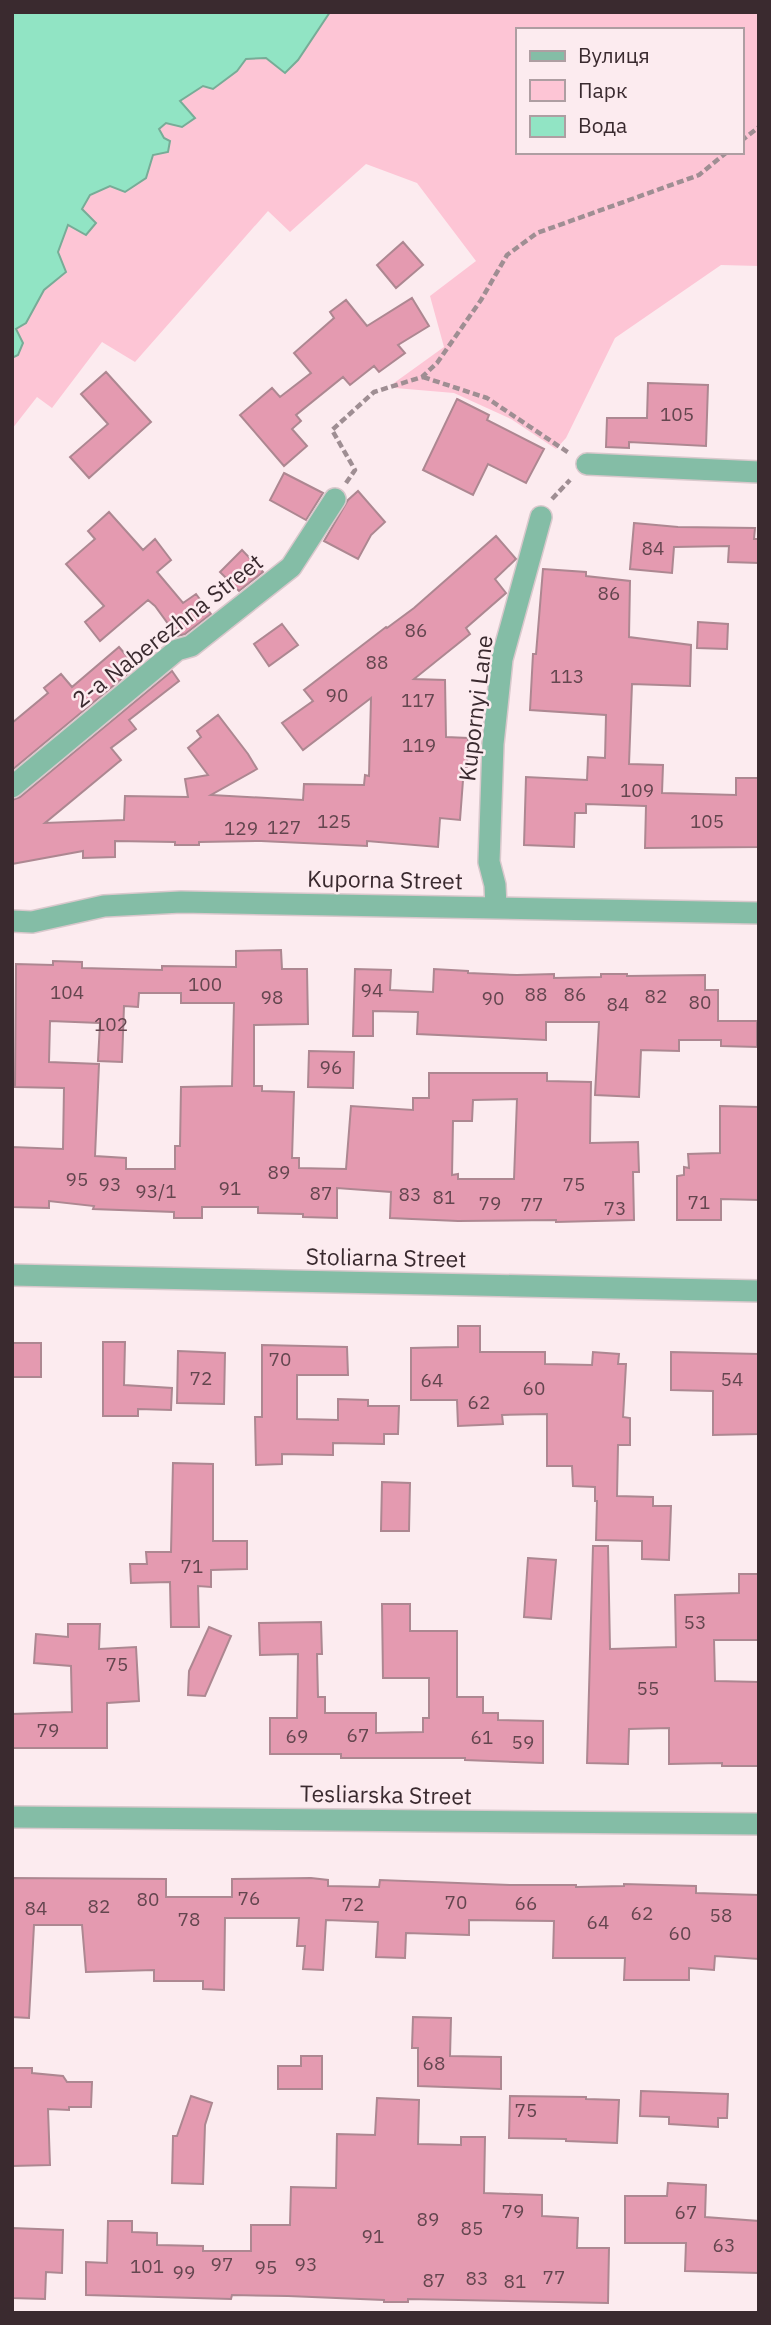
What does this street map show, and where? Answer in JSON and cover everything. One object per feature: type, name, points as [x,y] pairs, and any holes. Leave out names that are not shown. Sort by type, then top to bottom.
[{"type":"street","points":[[587,464],[759,471]]},
{"type":"street","name":"2-a Naberezhna Street","points":[[12,787],[177,650],[191,646],[291,567],[335,499]]},
{"type":"street","name":"Kupornyi Lane","points":[[495,907],[495,885],[489,862],[489,849],[493,744],[502,659],[541,517]]},
{"type":"street","name":"Kuporna Street","points":[[12,921],[32,922],[104,906],[181,902],[759,913]]},
{"type":"street","name":"Stoliarna Street","points":[[12,1275],[759,1291]]},
{"type":"street","name":"Tesliarska Street","points":[[12,1817],[759,1824]]},
{"type":"path","points":[[743,139],[759,127]]},
{"type":"path","points":[[335,499],[355,470],[332,430],[374,392],[422,377],[437,363],[481,300],[507,255],[537,233],[699,175],[725,154]]},
{"type":"path","points":[[422,377],[487,398],[587,464],[556,493],[541,517]]},
{"type":"green space","points":[[330,12],[759,12],[759,266],[721,265],[615,338],[566,438],[556,449],[511,419],[454,393],[395,388],[394,383],[444,347],[430,296],[476,261],[417,183],[366,164],[290,232],[268,211],[135,362],[102,342],[52,408],[37,397],[12,429],[12,358],[18,355],[16,329],[26,323],[44,290],[66,273],[58,252],[68,225],[85,234],[82,212],[84,203],[90,196],[107,187],[146,178],[153,154],[164,138],[159,129],[180,102],[203,86],[237,72],[246,59],[266,58],[285,72],[298,60]]},
{"type":"water","points":[[12,12],[330,12],[298,60],[285,73],[266,58],[246,59],[237,71],[213,89],[203,86],[180,101],[195,118],[182,127],[166,123],[159,129],[164,138],[170,141],[168,152],[153,155],[146,178],[125,192],[110,186],[90,195],[82,209],[96,223],[86,235],[68,225],[58,252],[66,272],[44,290],[26,323],[16,329],[23,343],[18,355],[12,358]]},
{"type":"building","points":[[403,242],[423,265],[396,288],[377,265]]},
{"type":"building","points":[[412,298],[429,326],[398,345],[405,353],[379,372],[374,366],[350,385],[343,377],[296,415],[301,421],[292,429],[307,446],[284,466],[240,415],[272,388],[280,397],[311,373],[294,353],[334,318],[330,312],[346,300],[367,326]]},
{"type":"building","points":[[106,372],[151,422],[89,478],[70,457],[108,424],[81,394]]},
{"type":"building","points":[[648,383],[708,385],[706,446],[629,442],[629,448],[606,447],[607,418],[647,418]]},
{"type":"building","points":[[457,399],[489,415],[487,420],[544,449],[526,483],[488,464],[473,495],[423,470]]},
{"type":"building","points":[[284,473],[323,493],[306,520],[270,500]]},
{"type":"building","points":[[358,491],[385,522],[371,535],[358,559],[324,541],[348,500]]},
{"type":"building","points":[[109,512],[143,550],[155,539],[171,560],[157,572],[183,603],[196,594],[211,614],[185,634],[177,636],[148,600],[100,641],[85,622],[104,606],[66,564],[95,539],[88,531]]},
{"type":"building","points":[[634,523],[678,527],[755,528],[754,539],[759,539],[759,563],[728,562],[729,546],[674,547],[672,573],[630,569]]},
{"type":"building","points":[[496,536],[516,559],[495,579],[506,593],[466,628],[470,634],[414,679],[445,680],[446,737],[468,738],[460,820],[440,818],[438,847],[367,841],[367,846],[261,841],[175,845],[175,842],[115,841],[115,857],[83,858],[83,851],[12,864],[12,800],[20,797],[172,671],[179,681],[129,720],[136,729],[111,748],[121,760],[45,823],[124,820],[125,796],[188,797],[185,779],[208,775],[188,748],[201,737],[197,731],[218,715],[257,769],[211,795],[303,800],[304,784],[364,785],[365,775],[369,776],[371,698],[303,750],[282,723],[313,701],[304,690],[414,608]]},
{"type":"building","points":[[242,550],[263,572],[239,591],[220,572]]},
{"type":"building","points":[[543,569],[586,572],[586,576],[630,581],[629,637],[691,645],[690,686],[632,684],[629,764],[663,765],[662,793],[736,795],[736,778],[759,778],[759,847],[645,848],[646,806],[586,804],[586,813],[575,813],[574,847],[524,845],[526,777],[587,780],[588,757],[605,758],[606,715],[530,710],[533,654],[536,654]]},
{"type":"building","points":[[698,622],[728,624],[727,649],[697,648]]},
{"type":"building","points":[[282,624],[298,645],[269,666],[254,644]]},
{"type":"building","points":[[119,647],[136,667],[12,770],[12,723],[48,693],[44,688],[61,674],[72,687]]},
{"type":"building","points":[[281,950],[282,969],[307,969],[308,1024],[254,1025],[254,1086],[262,1086],[262,1091],[294,1092],[292,1158],[299,1158],[299,1168],[346,1169],[351,1106],[413,1110],[413,1098],[429,1098],[429,1073],[547,1073],[547,1081],[591,1082],[590,1143],[638,1142],[639,1172],[633,1172],[634,1220],[556,1222],[390,1218],[391,1192],[337,1188],[337,1218],[258,1213],[258,1207],[202,1207],[202,1218],[174,1218],[174,1212],[93,1209],[94,1206],[49,1201],[49,1208],[12,1207],[12,1147],[63,1149],[64,1088],[15,1087],[16,964],[53,965],[53,961],[82,962],[82,968],[162,970],[162,966],[236,967],[236,951]],"holes":[[[139,993],[181,993],[181,1003],[234,1003],[232,1086],[181,1087],[180,1146],[175,1146],[175,1169],[126,1169],[126,1158],[95,1156],[99,1064],[49,1062],[50,1021],[100,1023],[98,1061],[122,1062],[124,1006],[138,1007]],[[517,1099],[514,1179],[458,1179],[458,1174],[452,1175],[453,1121],[472,1121],[473,1100]]]},
{"type":"building","points":[[355,969],[391,970],[390,990],[433,992],[434,969],[468,973],[554,974],[554,978],[601,977],[601,974],[705,975],[705,990],[718,990],[718,1021],[757,1021],[757,1047],[721,1046],[721,1040],[679,1040],[679,1051],[641,1050],[639,1097],[595,1095],[599,1022],[546,1022],[546,1040],[417,1034],[418,1012],[373,1011],[373,1036],[353,1036]]},
{"type":"building","points":[[309,1051],[354,1052],[353,1088],[308,1087]]},
{"type":"building","points":[[720,1106],[759,1107],[759,1200],[721,1199],[721,1220],[677,1220],[677,1176],[684,1175],[684,1167],[689,1168],[688,1154],[720,1153]]},
{"type":"building","points":[[458,1326],[480,1326],[480,1352],[545,1352],[545,1364],[592,1365],[593,1352],[619,1354],[618,1364],[626,1364],[623,1417],[630,1418],[630,1445],[618,1445],[617,1496],[653,1497],[653,1506],[671,1506],[669,1560],[642,1559],[642,1541],[596,1540],[595,1487],[573,1486],[572,1466],[547,1466],[547,1414],[502,1415],[503,1424],[458,1426],[457,1400],[411,1400],[411,1348],[458,1347]]},
{"type":"building","points":[[103,1342],[125,1342],[124,1385],[172,1388],[171,1410],[138,1409],[138,1416],[103,1416]]},
{"type":"building","points":[[13,1343],[41,1343],[41,1377],[13,1377]]},
{"type":"building","points":[[262,1345],[347,1347],[348,1375],[297,1375],[297,1419],[338,1420],[338,1399],[368,1400],[368,1406],[399,1406],[398,1434],[384,1434],[384,1444],[333,1443],[333,1455],[282,1454],[282,1464],[256,1465],[255,1417],[262,1417]]},
{"type":"building","points":[[178,1351],[225,1353],[224,1404],[177,1403]]},
{"type":"building","points":[[671,1352],[759,1354],[759,1434],[713,1435],[713,1391],[671,1390]]},
{"type":"building","points":[[173,1463],[213,1464],[213,1541],[247,1541],[247,1569],[211,1570],[211,1587],[198,1586],[199,1627],[171,1627],[170,1582],[131,1583],[130,1564],[147,1564],[146,1552],[171,1552]]},
{"type":"building","points":[[382,1482],[410,1483],[409,1531],[381,1531]]},
{"type":"building","points":[[593,1546],[608,1546],[610,1649],[676,1647],[675,1595],[739,1593],[739,1574],[759,1574],[759,1640],[714,1640],[715,1681],[759,1682],[759,1766],[722,1766],[722,1763],[669,1764],[669,1728],[629,1729],[628,1764],[587,1763]]},
{"type":"building","points":[[528,1558],[556,1560],[551,1619],[524,1617]]},
{"type":"building","points":[[382,1604],[410,1604],[410,1631],[457,1631],[457,1697],[483,1697],[483,1713],[498,1713],[498,1720],[543,1721],[543,1763],[465,1758],[341,1758],[341,1754],[270,1754],[270,1718],[297,1718],[298,1654],[260,1655],[259,1623],[321,1622],[322,1654],[317,1654],[318,1697],[325,1697],[325,1713],[376,1713],[376,1733],[423,1732],[423,1718],[429,1718],[429,1678],[383,1678]]},
{"type":"building","points":[[68,1624],[100,1624],[99,1649],[136,1647],[139,1701],[107,1703],[107,1748],[12,1748],[12,1714],[72,1712],[71,1666],[34,1663],[36,1634],[68,1637]]},
{"type":"building","points":[[209,1627],[231,1636],[205,1696],[188,1695],[189,1671]]},
{"type":"building","points":[[12,1878],[166,1879],[166,1897],[232,1897],[232,1879],[311,1878],[328,1880],[328,1886],[379,1887],[380,1880],[576,1887],[624,1884],[696,1886],[696,1893],[759,1895],[759,1959],[715,1956],[714,1970],[689,1968],[689,1980],[624,1980],[625,1958],[553,1958],[554,1921],[469,1920],[469,1935],[406,1933],[405,1958],[376,1957],[378,1922],[326,1920],[323,1970],[303,1969],[305,1946],[297,1946],[299,1918],[225,1918],[224,1990],[203,1989],[203,1981],[154,1981],[154,1970],[86,1972],[82,1925],[34,1925],[29,2018],[12,2017]]},
{"type":"building","points":[[413,2017],[451,2018],[450,2056],[501,2057],[501,2089],[418,2086],[418,2048],[412,2048]]},
{"type":"building","points":[[301,2056],[322,2056],[322,2089],[278,2089],[278,2066],[301,2066]]},
{"type":"building","points":[[12,2068],[32,2068],[32,2073],[63,2076],[67,2082],[92,2082],[91,2107],[48,2109],[50,2165],[12,2166]]},
{"type":"building","points":[[641,2091],[728,2094],[727,2118],[718,2118],[718,2127],[669,2124],[669,2117],[640,2116]]},
{"type":"building","points":[[191,2096],[212,2103],[205,2125],[203,2184],[172,2183],[173,2136],[177,2136]]},
{"type":"building","points":[[510,2096],[619,2100],[617,2143],[509,2138]]},
{"type":"building","points":[[377,2098],[419,2100],[418,2144],[461,2145],[461,2137],[485,2137],[484,2193],[542,2195],[542,2216],[578,2218],[577,2248],[609,2248],[608,2303],[408,2299],[408,2302],[384,2302],[288,2296],[232,2295],[231,2299],[86,2295],[86,2262],[107,2263],[108,2221],[132,2221],[132,2232],[157,2233],[157,2245],[203,2246],[203,2251],[251,2251],[251,2225],[290,2225],[291,2187],[336,2188],[337,2134],[375,2135]]},
{"type":"building","points":[[668,2183],[706,2185],[705,2217],[759,2221],[759,2273],[685,2271],[686,2243],[625,2243],[625,2196],[667,2196]]},
{"type":"building","points":[[12,2228],[63,2230],[62,2273],[46,2272],[45,2299],[12,2298]]}]
